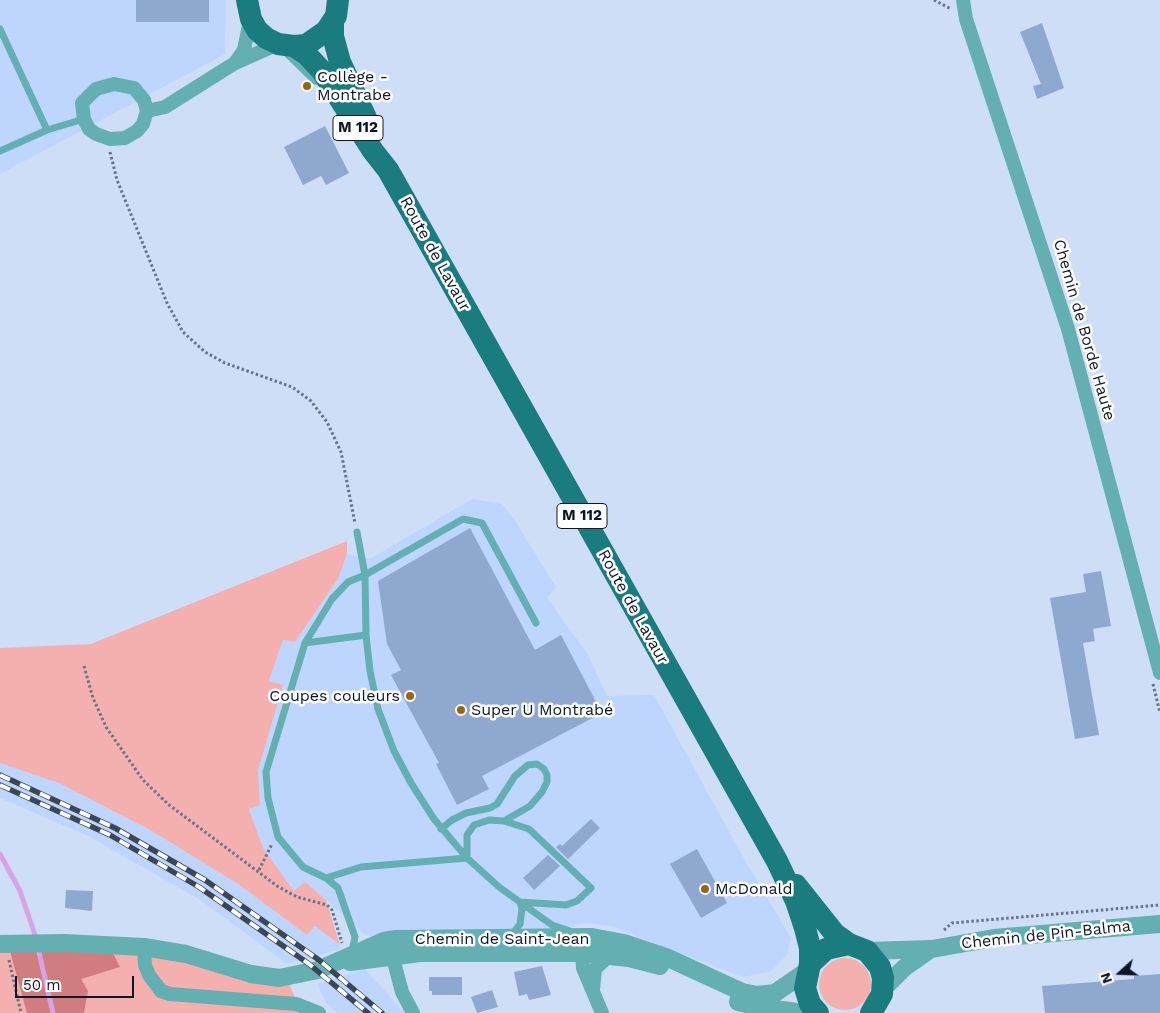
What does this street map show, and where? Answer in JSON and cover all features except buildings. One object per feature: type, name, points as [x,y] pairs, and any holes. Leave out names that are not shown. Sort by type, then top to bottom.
[{"type":"main road","points":[[286,45],[306,45],[317,39],[337,6]]},
{"type":"main road","name":"Route de Lavaur","points":[[337,6],[333,36],[340,62],[379,146],[388,170],[777,861],[796,902],[805,928],[810,948],[805,980],[807,996],[818,1013]]},
{"type":"main road","name":"Route de Lavaur","points":[[249,9],[262,34],[306,54],[331,85],[372,150],[388,170]]},
{"type":"main road","name":"Route de Lavaur","points":[[777,861],[835,934],[858,948],[880,968],[879,1004]]},
{"type":"main road","points":[[808,968],[826,949],[858,948]]},
{"type":"street","name":"Chemin de Borde Haute","points":[[964,0],[966,20],[1068,329],[1160,673]]},
{"type":"street","points":[[235,63],[244,50],[249,9]]},
{"type":"street","points":[[147,111],[166,107],[235,63],[286,45]]},
{"type":"street","points":[[114,84],[134,88],[144,100],[147,111],[143,124],[137,131],[124,138],[110,139],[96,134],[89,129],[84,119],[82,103],[96,89],[114,84]]},
{"type":"street","name":"Chemin de Pin-Balma","points":[[858,948],[932,949],[994,938],[1160,924]]},
{"type":"street","points":[[592,937],[582,953],[583,968],[602,1013]]},
{"type":"street","name":"Chemin de Saint-Jean","points":[[384,953],[396,939],[592,937],[624,943],[666,957],[742,992],[757,995],[775,993],[808,968]]},
{"type":"street","name":"Chemin de Saint-Jean","points":[[10,947],[46,943],[144,947],[186,954],[251,974],[272,978],[295,976],[343,956],[384,953],[582,953],[655,964],[674,971],[734,1001],[759,1007],[804,1013]]},
{"type":"street","points":[[144,947],[145,965],[149,976],[161,991],[170,994],[301,1005],[319,1013]]},
{"type":"street","name":"Chemin de Pin-Balma","points":[[879,1004],[904,968],[932,949]]},
{"type":"street","points":[[384,953],[394,962],[402,992],[413,1013]]},
{"type":"street","points":[[593,990],[595,969],[610,956]]},
{"type":"lane","points":[[0,29],[47,130]]},
{"type":"lane","points":[[0,151],[47,130],[84,119]]},
{"type":"lane","points":[[384,953],[355,937],[338,888],[326,878],[303,867],[278,837],[268,798],[266,772],[305,643],[332,599],[348,582],[365,575],[463,519],[482,523],[536,623]]},
{"type":"lane","points":[[357,532],[365,575],[366,635],[370,671],[378,709],[394,751],[411,783],[441,829],[467,858],[520,902],[552,925],[592,937]]},
{"type":"lane","points":[[305,643],[366,635]]},
{"type":"lane","points":[[441,829],[452,820],[466,813],[490,808],[496,804],[515,776],[528,765],[537,764],[544,769],[547,775],[542,792],[530,806],[504,821]]},
{"type":"lane","points":[[467,858],[467,835],[474,825],[489,820],[504,821],[529,829],[591,888],[577,901],[566,905],[520,902]]},
{"type":"lane","points":[[326,878],[361,867],[467,858]]},
{"type":"lane","points":[[498,953],[520,924],[522,909],[520,902]]},
{"type":"lane","points":[[343,956],[355,937]]},
{"type":"path","points":[[110,139],[110,156],[117,180],[167,303],[183,332],[205,352],[218,359],[292,387],[311,401],[327,422],[342,452],[357,532]]},
{"type":"path","points":[[84,666],[93,698],[106,727],[143,780],[169,805],[297,897],[327,905],[332,910],[343,956]]},
{"type":"path","points":[[258,870],[278,837]]},
{"type":"path","points":[[10,947],[21,1013]]},
{"type":"shaded area","points":[[0,0],[226,0],[225,54],[0,174]]},
{"type":"shaded area","points":[[472,499],[502,504],[515,521],[556,587],[547,598],[587,653],[607,696],[654,695],[742,855],[791,938],[787,955],[771,971],[744,977],[612,926],[585,923],[553,929],[377,937],[366,935],[305,882],[295,892],[263,848],[249,808],[260,805],[258,771],[283,686],[269,681],[283,640],[295,642],[338,579],[347,554],[370,559]]},
{"type":"shaded area","points":[[347,541],[347,554],[338,579],[295,642],[283,640],[269,681],[283,685],[258,771],[260,805],[249,809],[263,848],[294,891],[305,882],[326,900],[340,945],[315,926],[307,935],[238,884],[150,830],[59,783],[0,763],[0,648],[91,644]]},
{"type":"shaded area","points":[[0,763],[59,783],[150,830],[238,884],[307,935],[315,926],[340,945],[340,949],[287,964],[199,899],[88,836],[0,798]]},
{"type":"shaded area","points":[[0,944],[109,945],[286,978],[295,997],[297,1013],[0,1013]]},
{"type":"shaded area","points":[[8,944],[109,945],[120,967],[81,979],[88,991],[84,1013],[27,1013]]},
{"type":"shaded area","points":[[845,958],[859,962],[867,970],[871,984],[867,998],[859,1006],[845,1010],[831,1006],[823,998],[819,984],[823,970],[831,962]]},
{"type":"shaded area","points":[[365,969],[405,1013],[338,1013],[327,1004],[317,984]]},
{"type":"waterway","points":[[0,854],[20,891],[35,935],[53,1013]]},
{"type":"railway","points":[[0,775],[115,828],[205,880],[319,960],[382,1013]]},
{"type":"railway","points":[[0,785],[110,835],[199,887],[309,964],[368,1013]]},
{"type":"place","name":"Collège - Montrabe","points":[[307,86]]},
{"type":"place","name":"Coupes couleurs","points":[[410,696]]},
{"type":"place","name":"Super U Montrabé","points":[[461,710]]},
{"type":"place","name":"McDonald","points":[[705,889]]}]
